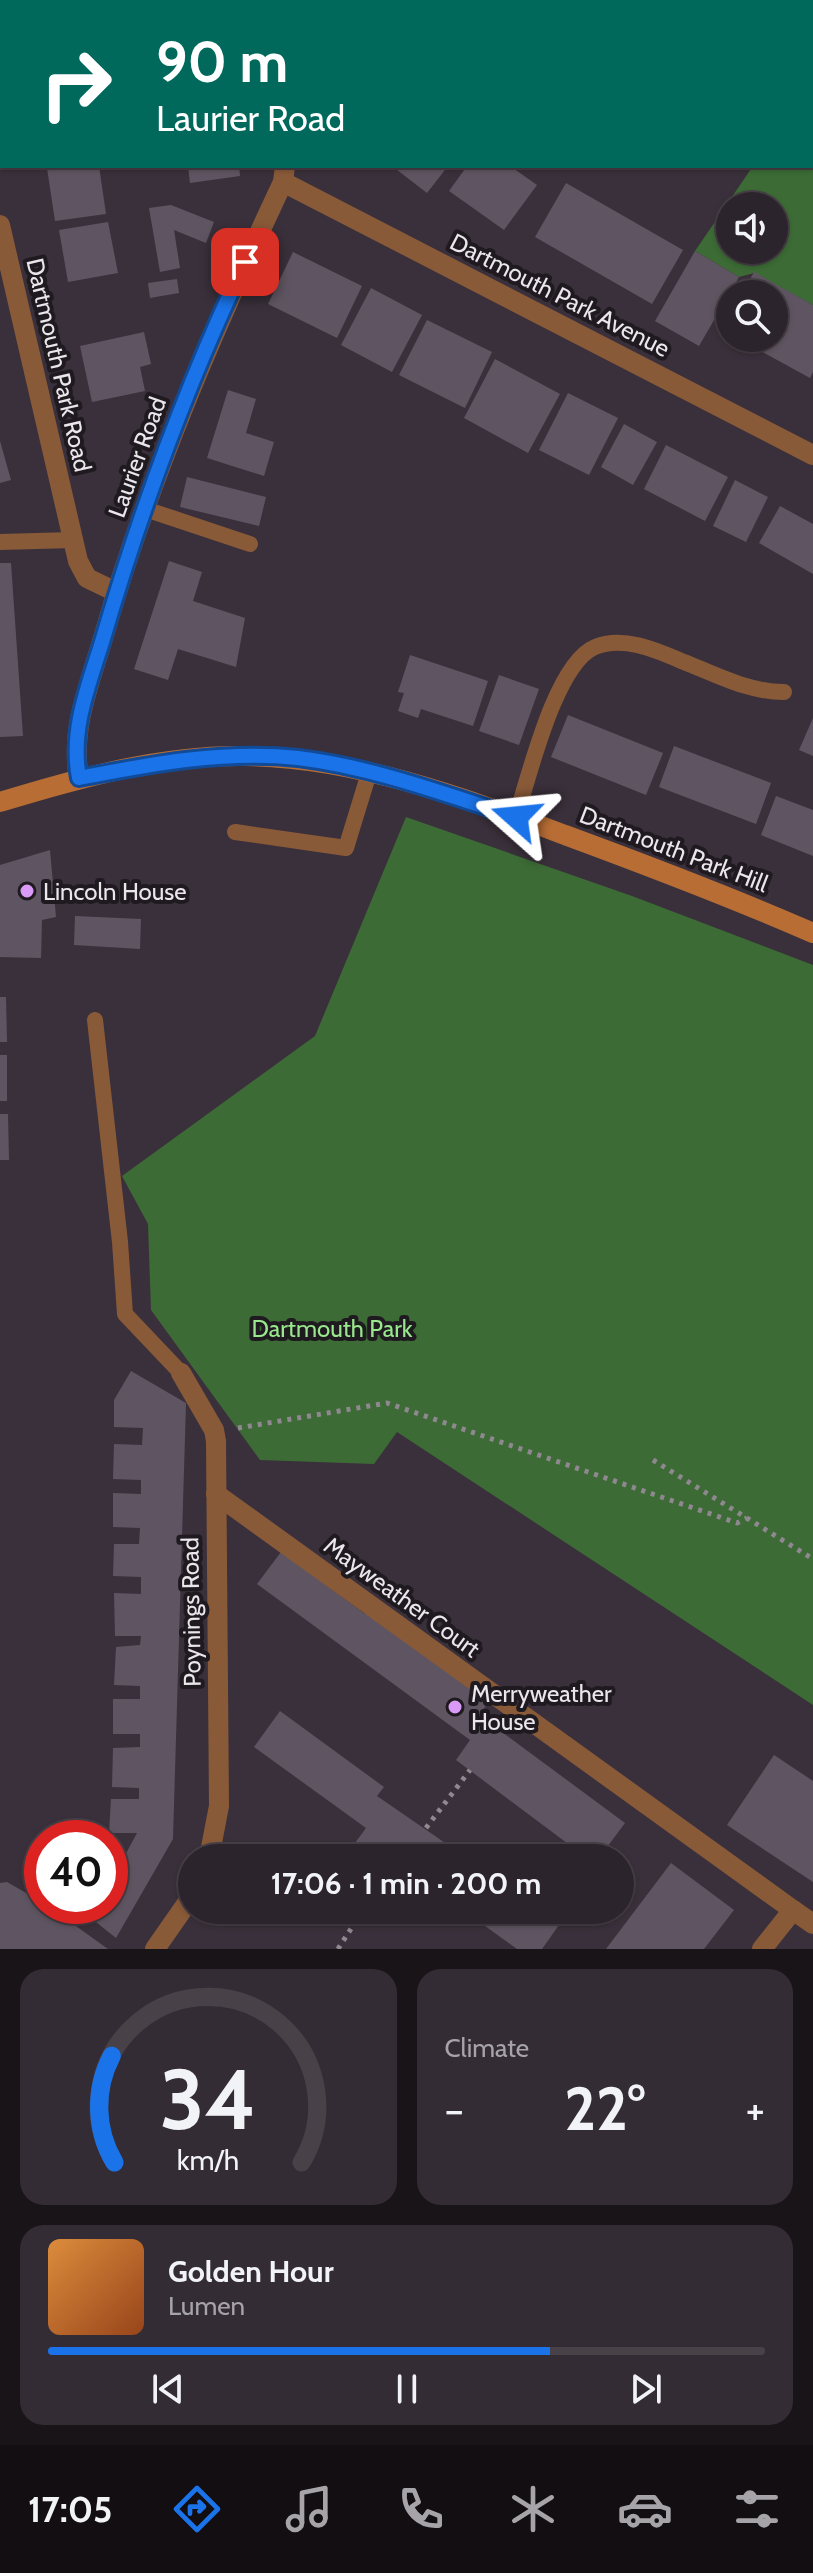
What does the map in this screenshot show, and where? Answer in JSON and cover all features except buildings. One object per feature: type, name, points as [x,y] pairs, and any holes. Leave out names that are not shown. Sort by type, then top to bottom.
[{"type":"street","name":"Dartmouth Park Avenue","points":[[284,174],[813,455]]},
{"type":"street","name":"Laurier Road","points":[[79,778],[75,755],[78,723],[116,592],[208,342],[284,174]]},
{"type":"street","name":"Dartmouth Park Road","points":[[0,225],[78,561],[87,578],[116,592]]},
{"type":"street","name":"Dartmouth Park Hill","points":[[0,802],[79,778],[163,762],[240,756],[297,758],[369,773],[516,817],[717,891],[813,933]]},
{"type":"street","name":"Poynings Road","points":[[181,1373],[214,1433],[219,1806],[212,1844]]},
{"type":"street","name":"Mayweather Court","points":[[216,1494],[813,1924]]},
{"type":"street","points":[[762,1949],[793,1910]]},
{"type":"street","points":[[155,1949],[178,1916]]},
{"type":"lane","points":[[145,509],[250,544]]},
{"type":"lane","points":[[0,542],[73,540]]},
{"type":"lane","points":[[516,817],[545,729],[570,672],[581,655],[597,646],[637,645],[744,686],[784,692]]},
{"type":"lane","points":[[235,832],[346,848],[369,773]]},
{"type":"lane","points":[[95,1020],[125,1314],[181,1373]]},
{"type":"path","points":[[214,1433],[387,1403],[729,1521],[737,1523],[747,1518]]},
{"type":"path","points":[[653,1460],[813,1559]]},
{"type":"path","points":[[426,1828],[470,1770]]},
{"type":"path","points":[[338,1949],[354,1924]]},
{"type":"green space","points":[[752,168],[813,168],[813,305],[788,291],[788,280],[767,280],[754,273],[739,277],[717,264],[788,264],[788,192],[735,192]]},
{"type":"green space","points":[[716,220],[716,263],[695,251]]},
{"type":"green space","name":"Dartmouth Park","points":[[406,817],[632,896],[813,965],[813,1705],[397,1432],[374,1464],[260,1460],[151,1310],[148,1224],[122,1176],[315,1036]]},
{"type":"place","name":"Lincoln House","points":[[27,891]]},
{"type":"place","name":"Merryweather House","points":[[455,1707]]},
{"type":"route","points":[[245,262],[208,342],[116,592],[78,723],[75,755],[79,778],[163,762],[240,756],[297,758],[418,785],[516,817]]}]
